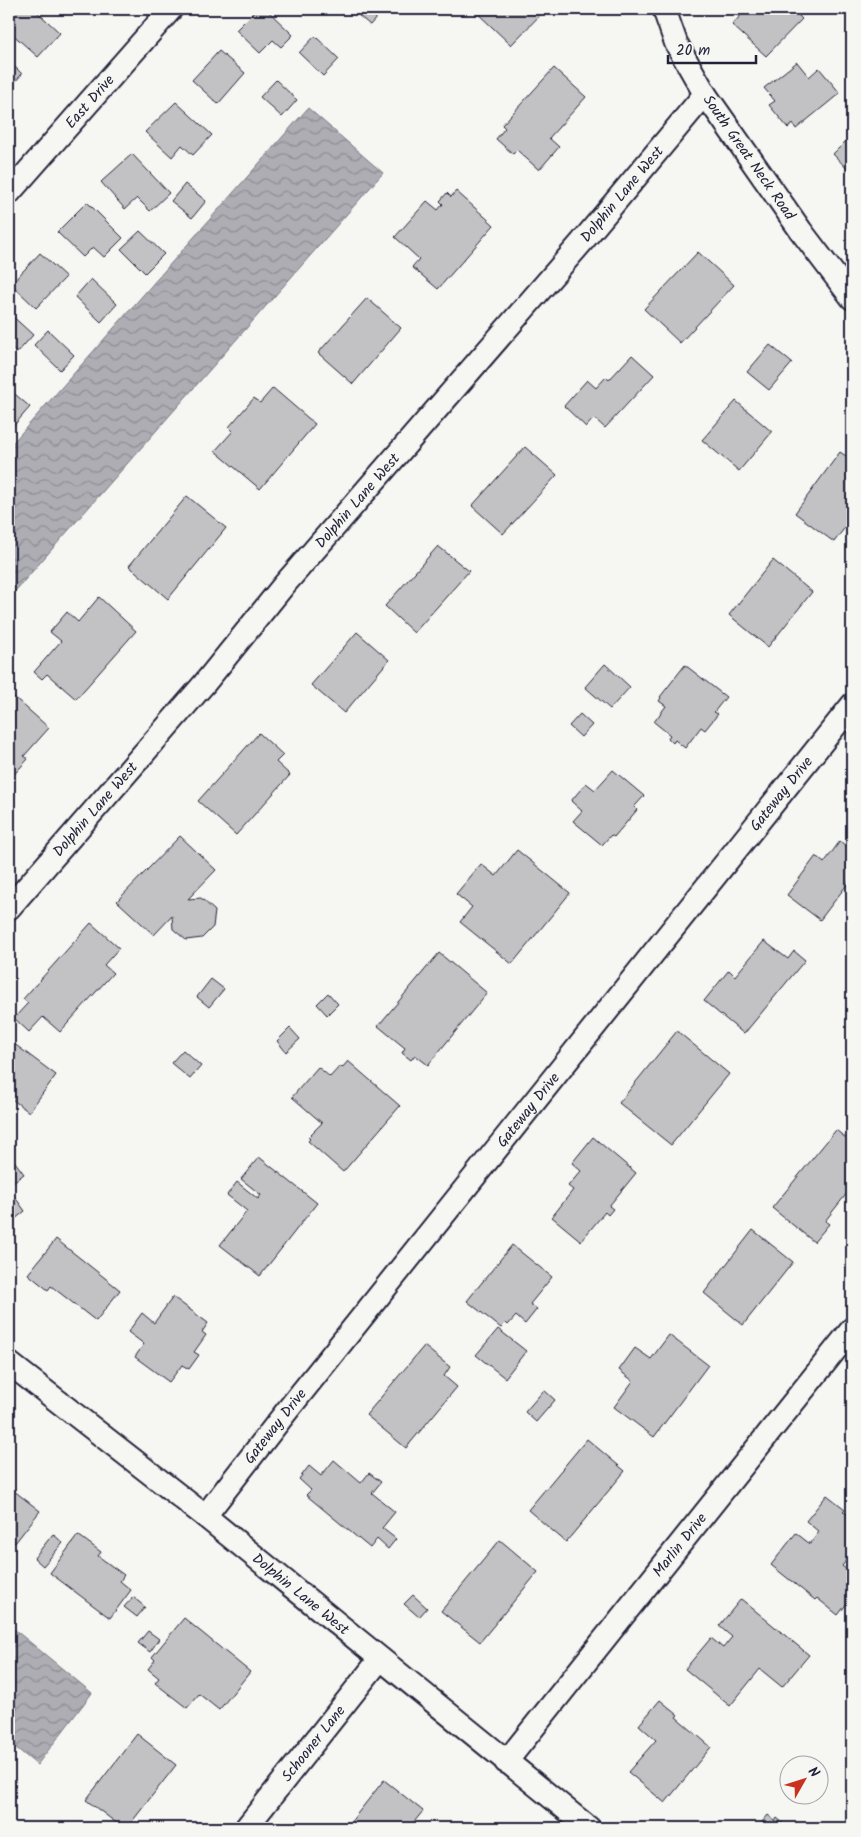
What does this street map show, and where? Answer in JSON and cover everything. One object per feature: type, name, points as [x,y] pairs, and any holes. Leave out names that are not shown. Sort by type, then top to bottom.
[{"type":"street","name":"East Drive","points":[[9,192],[171,9]]},
{"type":"street","name":"South Great Neck Road","points":[[664,9],[676,43],[706,94],[801,231],[852,298]]},
{"type":"street","name":"Dolphin Lane West","points":[[9,908],[204,684],[284,585],[581,243],[706,94]]},
{"type":"street","name":"Gateway Drive","points":[[205,1516],[298,1396],[852,704]]},
{"type":"street","name":"Marlin Drive","points":[[506,1762],[852,1329]]},
{"type":"street","name":"Dolphin Lane West","points":[[9,1364],[205,1516],[589,1828]]},
{"type":"street","name":"Schooner Lane","points":[[246,1828],[380,1659]]},
{"type":"water","points":[[308,108],[383,173],[9,598],[9,447]]},
{"type":"water","points":[[9,1625],[92,1693],[37,1765],[9,1742]]},
{"type":"building","points":[[9,9],[34,9],[60,33],[38,57],[9,31]]},
{"type":"building","points":[[257,9],[266,9],[293,35],[281,47],[273,40],[260,53],[236,30]]},
{"type":"building","points":[[351,9],[384,9],[370,25]]},
{"type":"building","points":[[473,9],[546,9],[511,45]]},
{"type":"building","points":[[735,9],[806,9],[799,16],[802,19],[766,56],[732,25],[741,15]]},
{"type":"building","points":[[315,36],[339,59],[323,76],[299,53]]},
{"type":"building","points":[[219,51],[245,73],[218,104],[192,80]]},
{"type":"building","points":[[9,61],[22,74],[9,89]]},
{"type":"building","points":[[797,62],[809,77],[819,68],[840,93],[796,129],[793,124],[788,128],[769,105],[775,101],[764,88]]},
{"type":"building","points":[[554,68],[586,97],[549,138],[559,147],[539,170],[517,150],[513,154],[496,139],[505,128],[502,125]]},
{"type":"building","points":[[276,80],[297,100],[282,117],[260,97]]},
{"type":"building","points":[[176,102],[212,135],[193,155],[182,145],[172,157],[145,132]]},
{"type":"building","points":[[852,135],[852,174],[833,154]]},
{"type":"building","points":[[132,154],[169,193],[150,211],[137,198],[125,209],[101,182]]},
{"type":"building","points":[[185,184],[206,201],[192,218],[171,201]]},
{"type":"building","points":[[456,191],[494,225],[438,289],[412,267],[419,259],[395,237],[427,201],[438,210],[443,204],[440,201],[447,193],[451,197]]},
{"type":"building","points":[[87,202],[123,238],[104,257],[93,247],[83,257],[57,232]]},
{"type":"building","points":[[140,231],[164,254],[145,273],[121,249]]},
{"type":"building","points":[[698,252],[734,285],[680,343],[644,309]]},
{"type":"building","points":[[40,253],[66,277],[36,308],[11,284]]},
{"type":"building","points":[[91,279],[117,304],[101,322],[75,297]]},
{"type":"building","points":[[367,298],[401,328],[353,384],[318,353]]},
{"type":"building","points":[[9,313],[33,335],[17,353],[9,346]]},
{"type":"building","points":[[48,330],[74,355],[60,370],[34,345]]},
{"type":"building","points":[[770,345],[792,363],[769,390],[747,372]]},
{"type":"building","points":[[632,355],[654,375],[605,428],[594,418],[586,427],[564,406],[587,380],[596,388],[606,377],[609,380]]},
{"type":"building","points":[[273,388],[315,424],[260,489],[215,451],[233,431],[229,427],[254,398],[260,403]]},
{"type":"building","points":[[9,389],[30,407],[9,431]]},
{"type":"building","points":[[736,401],[772,432],[739,471],[702,440]]},
{"type":"building","points":[[525,447],[557,475],[503,534],[472,506]]},
{"type":"building","points":[[840,452],[852,460],[852,518],[834,542],[795,513]]},
{"type":"building","points":[[187,496],[226,528],[168,599],[129,566]]},
{"type":"building","points":[[438,546],[469,571],[414,633],[385,606]]},
{"type":"building","points":[[773,560],[812,592],[768,647],[729,615]]},
{"type":"building","points":[[99,597],[136,631],[76,699],[47,674],[42,679],[34,672],[61,641],[50,632],[67,612],[78,622]]},
{"type":"building","points":[[357,632],[389,660],[344,713],[311,685]]},
{"type":"building","points":[[605,664],[630,687],[610,709],[585,687]]},
{"type":"building","points":[[685,665],[726,697],[714,712],[718,714],[705,730],[701,727],[685,748],[675,740],[673,743],[668,738],[670,735],[654,722],[666,706],[659,701],[660,697]]},
{"type":"building","points":[[13,696],[49,728],[24,756],[28,759],[9,780],[9,701]]},
{"type":"building","points":[[580,714],[592,725],[581,737],[569,726]]},
{"type":"building","points":[[259,733],[283,755],[276,762],[290,775],[236,835],[198,801]]},
{"type":"building","points":[[613,770],[644,796],[634,807],[637,810],[614,837],[611,835],[602,845],[573,821],[582,811],[571,801],[586,783],[595,790]]},
{"type":"building","points":[[180,836],[216,870],[188,899],[201,898],[215,911],[213,927],[202,938],[186,940],[173,929],[172,916],[154,935],[117,901]]},
{"type":"building","points":[[840,841],[852,851],[852,878],[820,920],[787,895],[816,856],[824,863]]},
{"type":"building","points":[[517,850],[570,893],[512,964],[460,922],[472,907],[456,894],[481,864],[496,876]]},
{"type":"building","points":[[91,923],[119,948],[104,965],[113,973],[60,1032],[43,1017],[29,1032],[14,1018],[28,1003],[23,999]]},
{"type":"building","points":[[764,941],[788,959],[794,951],[805,960],[744,1034],[704,1001],[729,970],[735,976]]},
{"type":"building","points":[[439,953],[487,993],[428,1065],[415,1055],[411,1060],[402,1053],[405,1048],[378,1026]]},
{"type":"building","points":[[211,979],[224,989],[209,1007],[197,997]]},
{"type":"building","points":[[328,993],[338,1004],[327,1015],[317,1004]]},
{"type":"building","points":[[290,1028],[300,1039],[286,1052],[277,1041]]},
{"type":"building","points":[[677,1031],[729,1074],[671,1145],[619,1103]]},
{"type":"building","points":[[9,1040],[56,1075],[29,1112],[9,1097]]},
{"type":"building","points":[[183,1050],[201,1066],[190,1079],[171,1063]]},
{"type":"building","points":[[348,1061],[400,1106],[343,1172],[308,1141],[310,1139],[308,1137],[322,1123],[292,1097],[318,1067],[330,1077],[340,1066],[342,1068]]},
{"type":"building","points":[[836,1130],[852,1143],[852,1187],[825,1221],[829,1224],[814,1242],[772,1208]]},
{"type":"building","points":[[593,1137],[636,1173],[609,1206],[613,1209],[608,1215],[605,1212],[581,1241],[552,1217],[573,1190],[568,1186],[581,1171],[572,1163]]},
{"type":"building","points":[[9,1154],[24,1174],[9,1185]]},
{"type":"building","points":[[259,1157],[317,1203],[260,1276],[220,1245],[247,1211],[227,1195],[237,1182],[258,1199],[261,1195],[241,1179]]},
{"type":"building","points":[[9,1189],[25,1211],[9,1224]]},
{"type":"building","points":[[753,1230],[793,1262],[743,1325],[704,1293]]},
{"type":"building","points":[[56,1239],[120,1290],[96,1321],[51,1286],[48,1290],[28,1274]]},
{"type":"building","points":[[512,1245],[552,1277],[530,1304],[537,1309],[525,1324],[516,1316],[508,1325],[506,1323],[501,1328],[467,1301]]},
{"type":"building","points":[[173,1297],[208,1323],[202,1332],[206,1335],[194,1352],[199,1355],[189,1369],[182,1365],[169,1382],[135,1357],[144,1344],[128,1332],[142,1313],[154,1323]]},
{"type":"building","points":[[498,1329],[526,1351],[505,1378],[476,1355]]},
{"type":"building","points":[[669,1335],[708,1365],[654,1437],[614,1407],[633,1381],[619,1370],[635,1348],[651,1359]]},
{"type":"building","points":[[424,1346],[450,1367],[444,1376],[457,1387],[406,1448],[366,1415]]},
{"type":"building","points":[[544,1390],[555,1400],[536,1422],[525,1412]]},
{"type":"building","points":[[587,1439],[625,1471],[566,1542],[528,1510]]},
{"type":"building","points":[[334,1460],[361,1483],[369,1473],[381,1482],[372,1493],[395,1512],[382,1528],[396,1539],[388,1549],[377,1539],[370,1548],[306,1495],[311,1490],[299,1479],[309,1466],[321,1476]]},
{"type":"building","points":[[9,1487],[40,1511],[15,1543],[9,1539]]},
{"type":"building","points":[[827,1495],[845,1509],[843,1511],[852,1518],[852,1553],[842,1566],[852,1574],[852,1597],[838,1615],[817,1598],[815,1600],[771,1565],[796,1533],[810,1544],[819,1532],[806,1521]]},
{"type":"building","points":[[53,1534],[63,1543],[43,1566],[34,1558]]},
{"type":"building","points":[[78,1535],[101,1552],[98,1556],[124,1575],[120,1581],[131,1590],[110,1618],[50,1573]]},
{"type":"building","points":[[500,1540],[538,1572],[480,1642],[441,1611]]},
{"type":"building","points":[[413,1595],[427,1608],[419,1617],[404,1604]]},
{"type":"building","points":[[133,1597],[145,1607],[137,1617],[124,1607]]},
{"type":"building","points":[[741,1599],[809,1655],[782,1687],[760,1669],[730,1706],[685,1669],[711,1638],[723,1648],[732,1637],[719,1626]]},
{"type":"building","points":[[184,1618],[250,1672],[219,1710],[199,1694],[187,1708],[155,1683],[159,1678],[148,1669],[155,1660],[152,1657]]},
{"type":"building","points":[[148,1631],[159,1639],[150,1652],[138,1643]]},
{"type":"building","points":[[660,1700],[678,1715],[676,1717],[711,1747],[665,1803],[628,1772],[656,1740],[639,1725]]},
{"type":"building","points":[[137,1734],[176,1765],[127,1828],[123,1828],[86,1800]]},
{"type":"building","points":[[384,1780],[423,1811],[409,1828],[346,1828]]},
{"type":"building","points":[[768,1815],[775,1821],[777,1818],[783,1823],[779,1828],[757,1828]]}]
